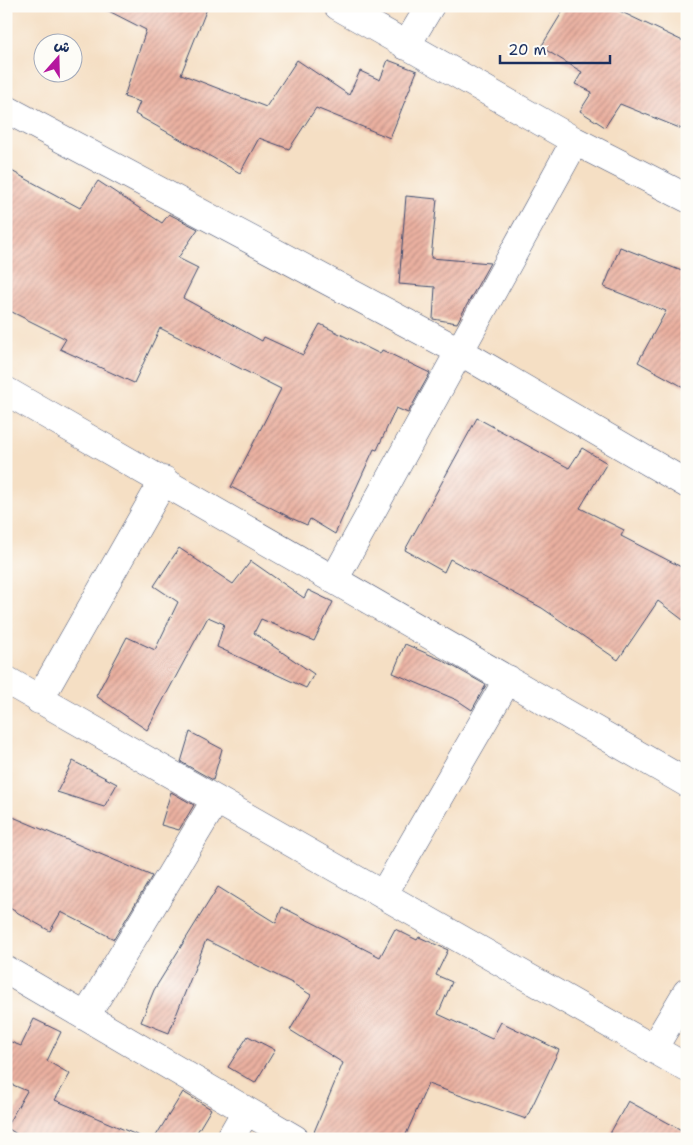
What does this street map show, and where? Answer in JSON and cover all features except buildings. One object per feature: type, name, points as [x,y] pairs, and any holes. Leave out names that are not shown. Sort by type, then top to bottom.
[{"type":"street","points":[[338,6],[575,141],[687,198]]},
{"type":"street","points":[[406,46],[430,6]]},
{"type":"street","points":[[6,109],[461,352],[687,484]]},
{"type":"street","points":[[334,580],[461,352],[575,141]]},
{"type":"street","points":[[6,391],[164,480],[687,783]]},
{"type":"street","points":[[39,700],[164,480]]},
{"type":"street","points":[[383,895],[508,679]]},
{"type":"street","points":[[6,680],[215,801],[687,1068]]},
{"type":"street","points":[[86,1016],[215,801]]},
{"type":"street","points":[[6,970],[295,1139]]},
{"type":"street","points":[[653,1049],[687,992]]},
{"type":"street","points":[[230,1139],[246,1111]]}]
